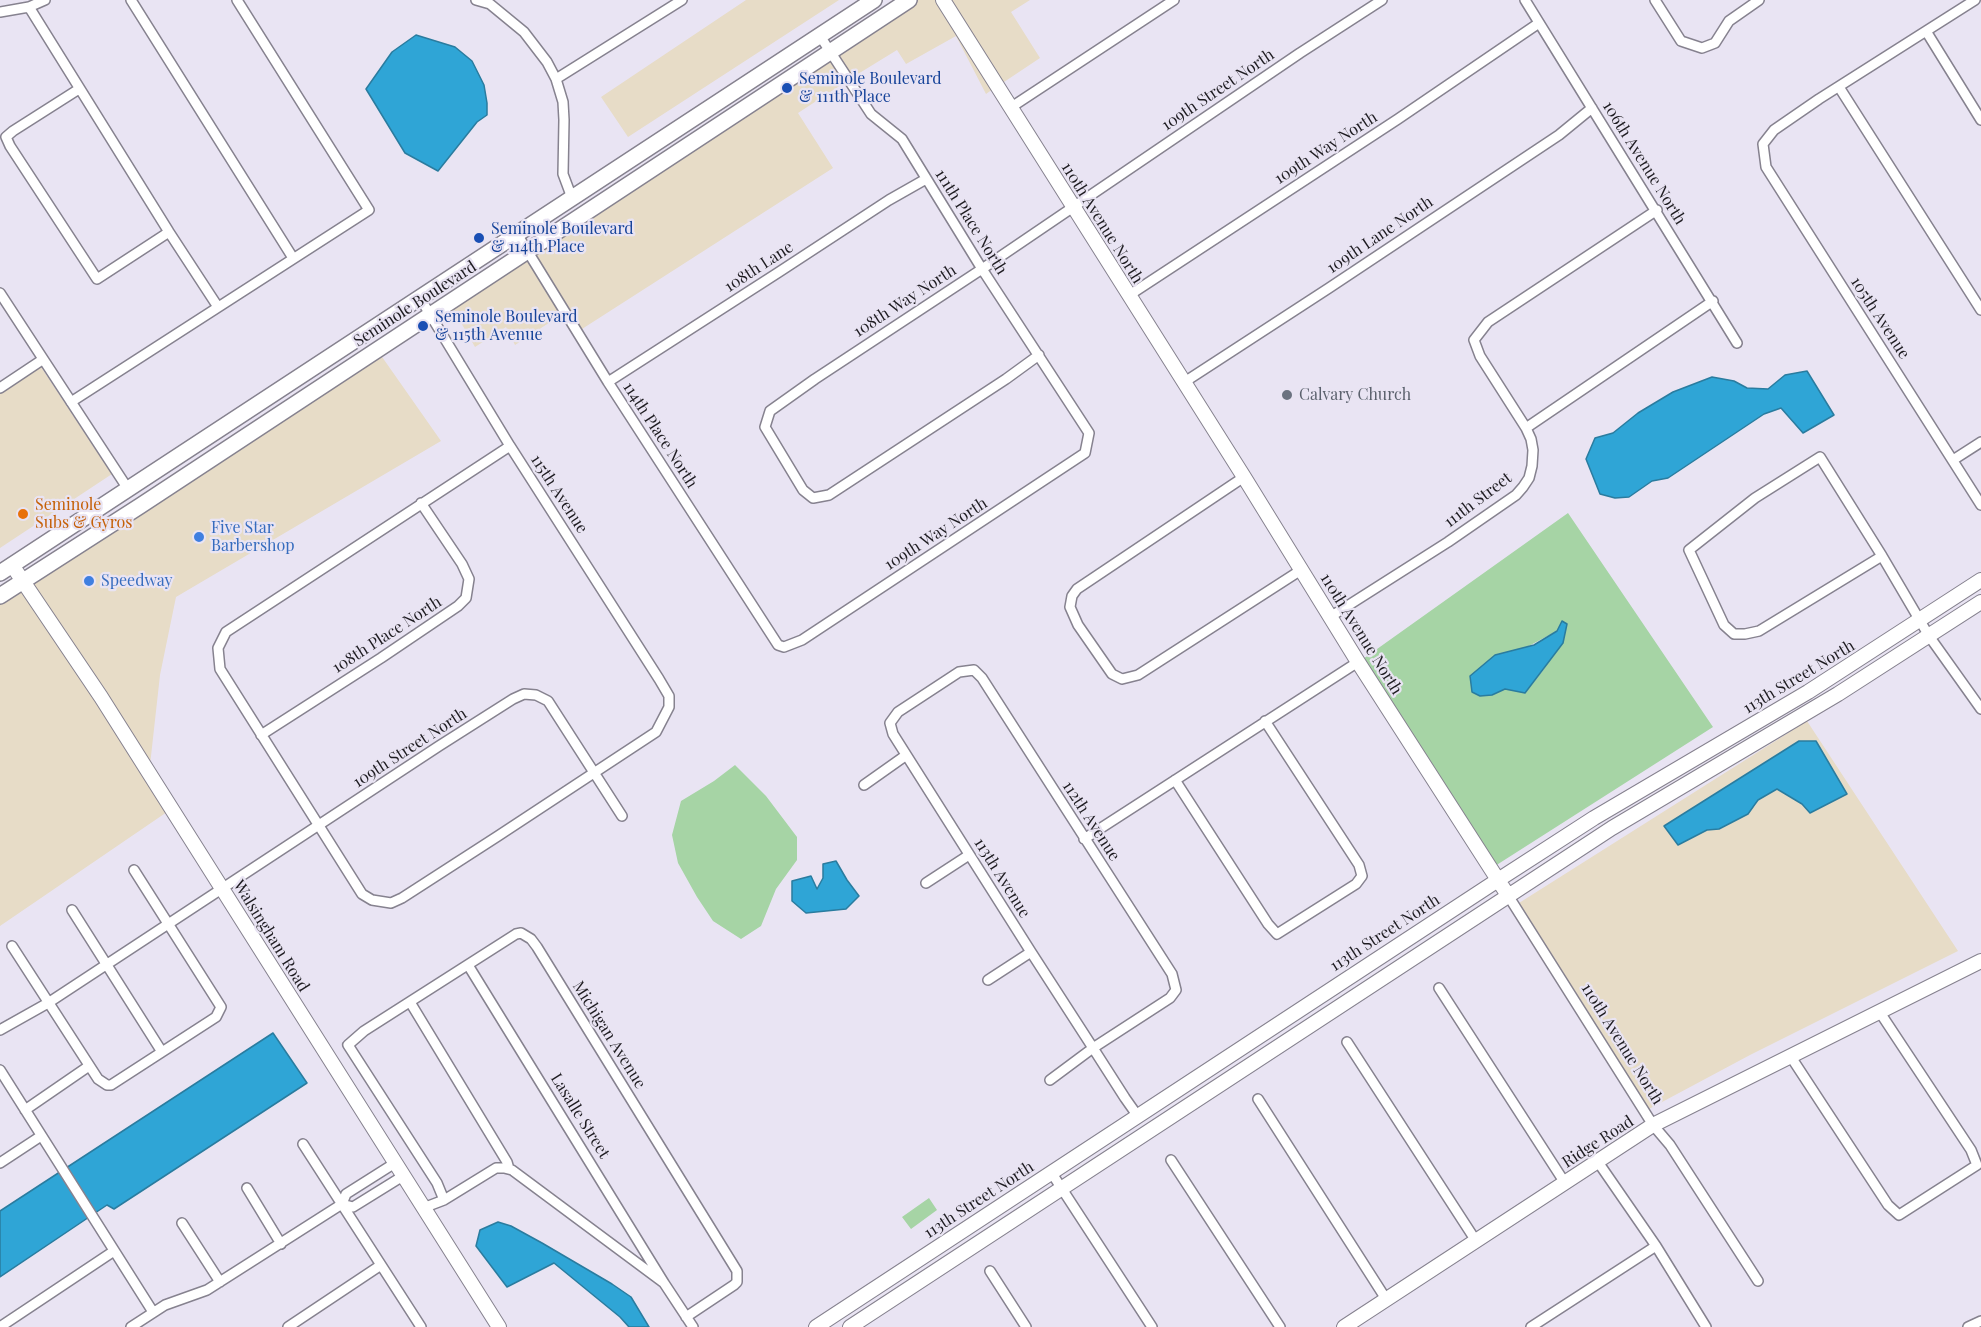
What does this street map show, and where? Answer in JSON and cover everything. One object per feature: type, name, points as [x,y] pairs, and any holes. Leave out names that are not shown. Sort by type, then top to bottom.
[{"type":"main road","name":"Seminole Boulevard","points":[[6,569],[874,0]]},
{"type":"main road","name":"Seminole Boulevard","points":[[0,596],[431,316],[909,0]]},
{"type":"main road","name":"110th Avenue North","points":[[943,0],[1358,662],[1509,897]]},
{"type":"main road","points":[[270,396],[282,413]]},
{"type":"main road","name":"Walsingham Road","points":[[6,569],[23,581],[100,697],[499,1327]]},
{"type":"main road","name":"113th Street North","points":[[816,1327],[1498,879],[1594,818],[1808,692],[1981,580]]},
{"type":"main road","name":"113th Street North","points":[[849,1327],[1612,828],[1838,694],[1981,602]]},
{"type":"main road","name":"Ridge Road","points":[[1344,1327],[1653,1125],[1879,1011],[1980,964]]},
{"type":"street","points":[[0,12],[29,8],[45,0]]},
{"type":"street","points":[[131,0],[293,258]]},
{"type":"street","points":[[71,402],[369,210],[237,0]]},
{"type":"street","points":[[476,0],[491,1],[524,32],[536,44],[556,79],[563,102],[563,174],[572,198]]},
{"type":"street","points":[[556,79],[682,0]]},
{"type":"street","points":[[1011,108],[1174,0]]},
{"type":"street","name":"109th Street North","points":[[1071,206],[1382,0]]},
{"type":"street","name":"106th Avenue North","points":[[1525,0],[1657,210],[1737,343]]},
{"type":"street","points":[[1655,0],[1681,41],[1701,48],[1715,43],[1729,21],[1759,0]]},
{"type":"street","points":[[1975,0],[1839,87],[1981,310]]},
{"type":"street","points":[[29,8],[218,307]]},
{"type":"street","name":"109th Way North","points":[[1128,296],[1539,23]]},
{"type":"street","points":[[1926,31],[1981,119]]},
{"type":"street","name":"111th Place North","points":[[820,36],[871,114],[902,139],[1089,433]]},
{"type":"street","name":"105th Avenue","points":[[1839,87],[1774,130],[1763,144],[1766,167],[1981,505]]},
{"type":"street","points":[[79,89],[6,137],[10,146],[97,279],[169,232]]},
{"type":"street","name":"109th Lane North","points":[[1183,383],[1559,135],[1592,108]]},
{"type":"street","name":"108th Lane","points":[[608,382],[926,178]]},
{"type":"street","name":"108th Way North","points":[[1039,355],[829,495],[813,498],[803,490],[765,427],[770,411],[1071,206]]},
{"type":"street","name":"111th Street","points":[[1330,617],[1448,542],[1516,495],[1529,478],[1533,450],[1526,428],[1480,356],[1474,340],[1488,322],[1657,210]]},
{"type":"street","name":"114th Place North","points":[[517,234],[608,382],[778,645],[784,646]]},
{"type":"street","points":[[0,293],[128,489]]},
{"type":"street","name":"115th Avenue","points":[[420,298],[510,446],[669,696],[669,707],[656,732],[594,772]]},
{"type":"street","points":[[1526,428],[1713,301]]},
{"type":"street","points":[[0,388],[42,360]]},
{"type":"street","name":"109th Way North","points":[[784,646],[802,640],[1085,453],[1089,433]]},
{"type":"street","points":[[1953,460],[1981,442]]},
{"type":"street","points":[[510,446],[226,632],[218,648],[220,669],[363,894],[372,900],[391,903],[422,886],[594,772]]},
{"type":"street","points":[[1882,556],[1759,631],[1734,634],[1724,625],[1689,550],[1755,498],[1820,457],[1882,556],[1929,636],[1981,709]]},
{"type":"street","points":[[1244,477],[1077,589],[1072,596],[1070,607],[1078,625],[1112,674],[1122,679],[1138,675],[1301,570]]},
{"type":"street","name":"108th Place North","points":[[261,735],[459,606],[466,598],[469,579],[462,564],[421,503]]},
{"type":"street","points":[[1084,839],[1358,662]]},
{"type":"street","name":"112th Avenue","points":[[890,723],[898,712],[959,672],[974,670],[982,678],[1172,974],[1176,990],[1170,999],[1093,1048]]},
{"type":"street","name":"109th Street North","points":[[0,1030],[48,1003],[221,888],[524,694],[536,695],[548,701],[622,816]]},
{"type":"street","points":[[1175,780],[1268,924],[1277,934],[1356,884],[1362,876],[1359,865],[1265,721]]},
{"type":"street","name":"113th Avenue","points":[[890,723],[893,734],[905,756],[1137,1115]]},
{"type":"street","points":[[864,785],[905,756]]},
{"type":"street","points":[[926,883],[969,855]]},
{"type":"street","points":[[12,946],[98,1079],[111,1085],[216,1017],[221,1007],[134,870]]},
{"type":"street","name":"110th Avenue North","points":[[1509,897],[1653,1125],[1670,1145],[1758,1281]]},
{"type":"street","points":[[72,910],[162,1052]]},
{"type":"street","name":"Michigan Avenue","points":[[444,1200],[437,1184],[348,1045],[364,1031],[521,933],[531,939],[733,1263],[738,1276],[737,1282],[686,1317]]},
{"type":"street","points":[[988,980],[1031,952]]},
{"type":"street","name":"Lasalle Street","points":[[468,965],[693,1327]]},
{"type":"street","points":[[1439,988],[1564,1183]]},
{"type":"street","points":[[410,1002],[507,1162],[509,1169]]},
{"type":"street","points":[[1791,1057],[1888,1205],[1899,1215],[1977,1165],[1971,1150],[1879,1011]]},
{"type":"street","points":[[1347,1042],[1476,1241]]},
{"type":"street","points":[[1050,1080],[1093,1048]]},
{"type":"street","points":[[25,1110],[89,1066]]},
{"type":"street","points":[[0,1070],[153,1312]]},
{"type":"street","points":[[1258,1099],[1386,1299]]},
{"type":"street","points":[[0,1163],[41,1136]]},
{"type":"street","points":[[303,1143],[420,1326]]},
{"type":"street","points":[[1171,1160],[1280,1327]]},
{"type":"street","points":[[1598,1162],[1656,1246],[1706,1327]]},
{"type":"street","points":[[131,1327],[165,1305],[207,1290],[281,1244],[342,1204],[346,1194],[394,1163]]},
{"type":"street","points":[[423,1208],[444,1200],[496,1168],[509,1169],[664,1283]]},
{"type":"street","points":[[1052,1172],[1152,1327]]},
{"type":"street","points":[[342,1204],[353,1207],[403,1176]]},
{"type":"street","points":[[247,1188],[281,1244]]},
{"type":"street","points":[[183,1223],[220,1282]]},
{"type":"street","points":[[1532,1327],[1656,1246]]},
{"type":"street","points":[[0,1327],[114,1251]]},
{"type":"street","points":[[288,1327],[381,1265]]},
{"type":"street","points":[[990,1271],[1026,1327]]},
{"type":"street","points":[[1968,1327],[1981,1321]]},
{"type":"shaded area","points":[[746,0],[839,0],[628,137],[601,97]]},
{"type":"shaded area","points":[[918,0],[937,0],[993,89],[986,94],[956,36],[906,64],[897,50],[853,77],[837,53]]},
{"type":"shaded area","points":[[949,0],[1030,0],[1011,12],[1040,58],[1001,84]]},
{"type":"shaded area","points":[[829,59],[844,83],[798,113],[833,168],[582,329],[534,252]]},
{"type":"shaded area","points":[[526,258],[561,315],[515,345],[506,327],[475,347],[452,307]]},
{"type":"shaded area","points":[[380,354],[441,441],[176,597],[160,675],[150,765],[29,582]]},
{"type":"shaded area","points":[[41,367],[112,474],[0,548],[0,393]]},
{"type":"shaded area","points":[[21,588],[95,697],[167,812],[0,926],[0,602]]},
{"type":"shaded area","points":[[1807,721],[1958,951],[1750,1055],[1649,1109],[1519,903]],"holes":[[[1817,742],[1802,804],[1777,789],[1719,829],[1707,830]]]},
{"type":"green space","points":[[1568,513],[1713,727],[1495,866],[1363,659]],"holes":[[[1557,631],[1544,669],[1525,693],[1505,689],[1492,695],[1495,655],[1525,648]]]},
{"type":"green space","points":[[735,765],[766,796],[797,837],[797,860],[776,889],[761,926],[741,939],[713,921],[697,897],[678,863],[672,835],[681,801]]},
{"type":"green space","points":[[929,1198],[937,1210],[911,1229],[902,1217]]},
{"type":"water","points":[[416,35],[455,47],[472,61],[484,85],[487,103],[487,115],[477,122],[438,171],[405,153],[366,89],[392,52]]},
{"type":"water","points":[[1807,371],[1834,415],[1803,433],[1781,408],[1764,414],[1668,478],[1652,481],[1629,497],[1615,498],[1600,494],[1586,459],[1595,438],[1613,433],[1638,413],[1673,392],[1712,377],[1734,381],[1747,388],[1768,389],[1785,375]]},
{"type":"water","points":[[1562,621],[1567,624],[1563,643],[1525,693],[1505,689],[1492,695],[1480,696],[1472,692],[1470,676],[1495,655],[1534,645],[1557,631]]},
{"type":"water","points":[[1799,741],[1816,741],[1847,794],[1810,813],[1802,804],[1777,789],[1758,800],[1748,814],[1719,829],[1707,830],[1678,845],[1664,826]]},
{"type":"water","points":[[836,861],[859,896],[846,909],[806,913],[792,901],[792,881],[811,876],[817,889],[823,878],[823,864]]},
{"type":"water","points":[[273,1033],[307,1083],[114,1209],[107,1205],[0,1277],[0,1211]]},
{"type":"water","points":[[498,1222],[511,1226],[542,1243],[631,1297],[649,1327],[629,1327],[554,1263],[507,1287],[476,1246],[480,1230]]},
{"type":"place","name":"Seminole Boulevard & 111th Place","points":[[787,88]]},
{"type":"place","name":"Seminole Boulevard & 114th Place","points":[[479,238]]},
{"type":"place","name":"Seminole Boulevard & 115th Avenue","points":[[423,326]]},
{"type":"place","name":"Calvary Church","points":[[1287,395]]},
{"type":"place","name":"Seminole Subs & Gyros","points":[[23,514]]},
{"type":"place","name":"Five Star Barbershop","points":[[199,537]]},
{"type":"place","name":"Speedway","points":[[89,581]]}]
